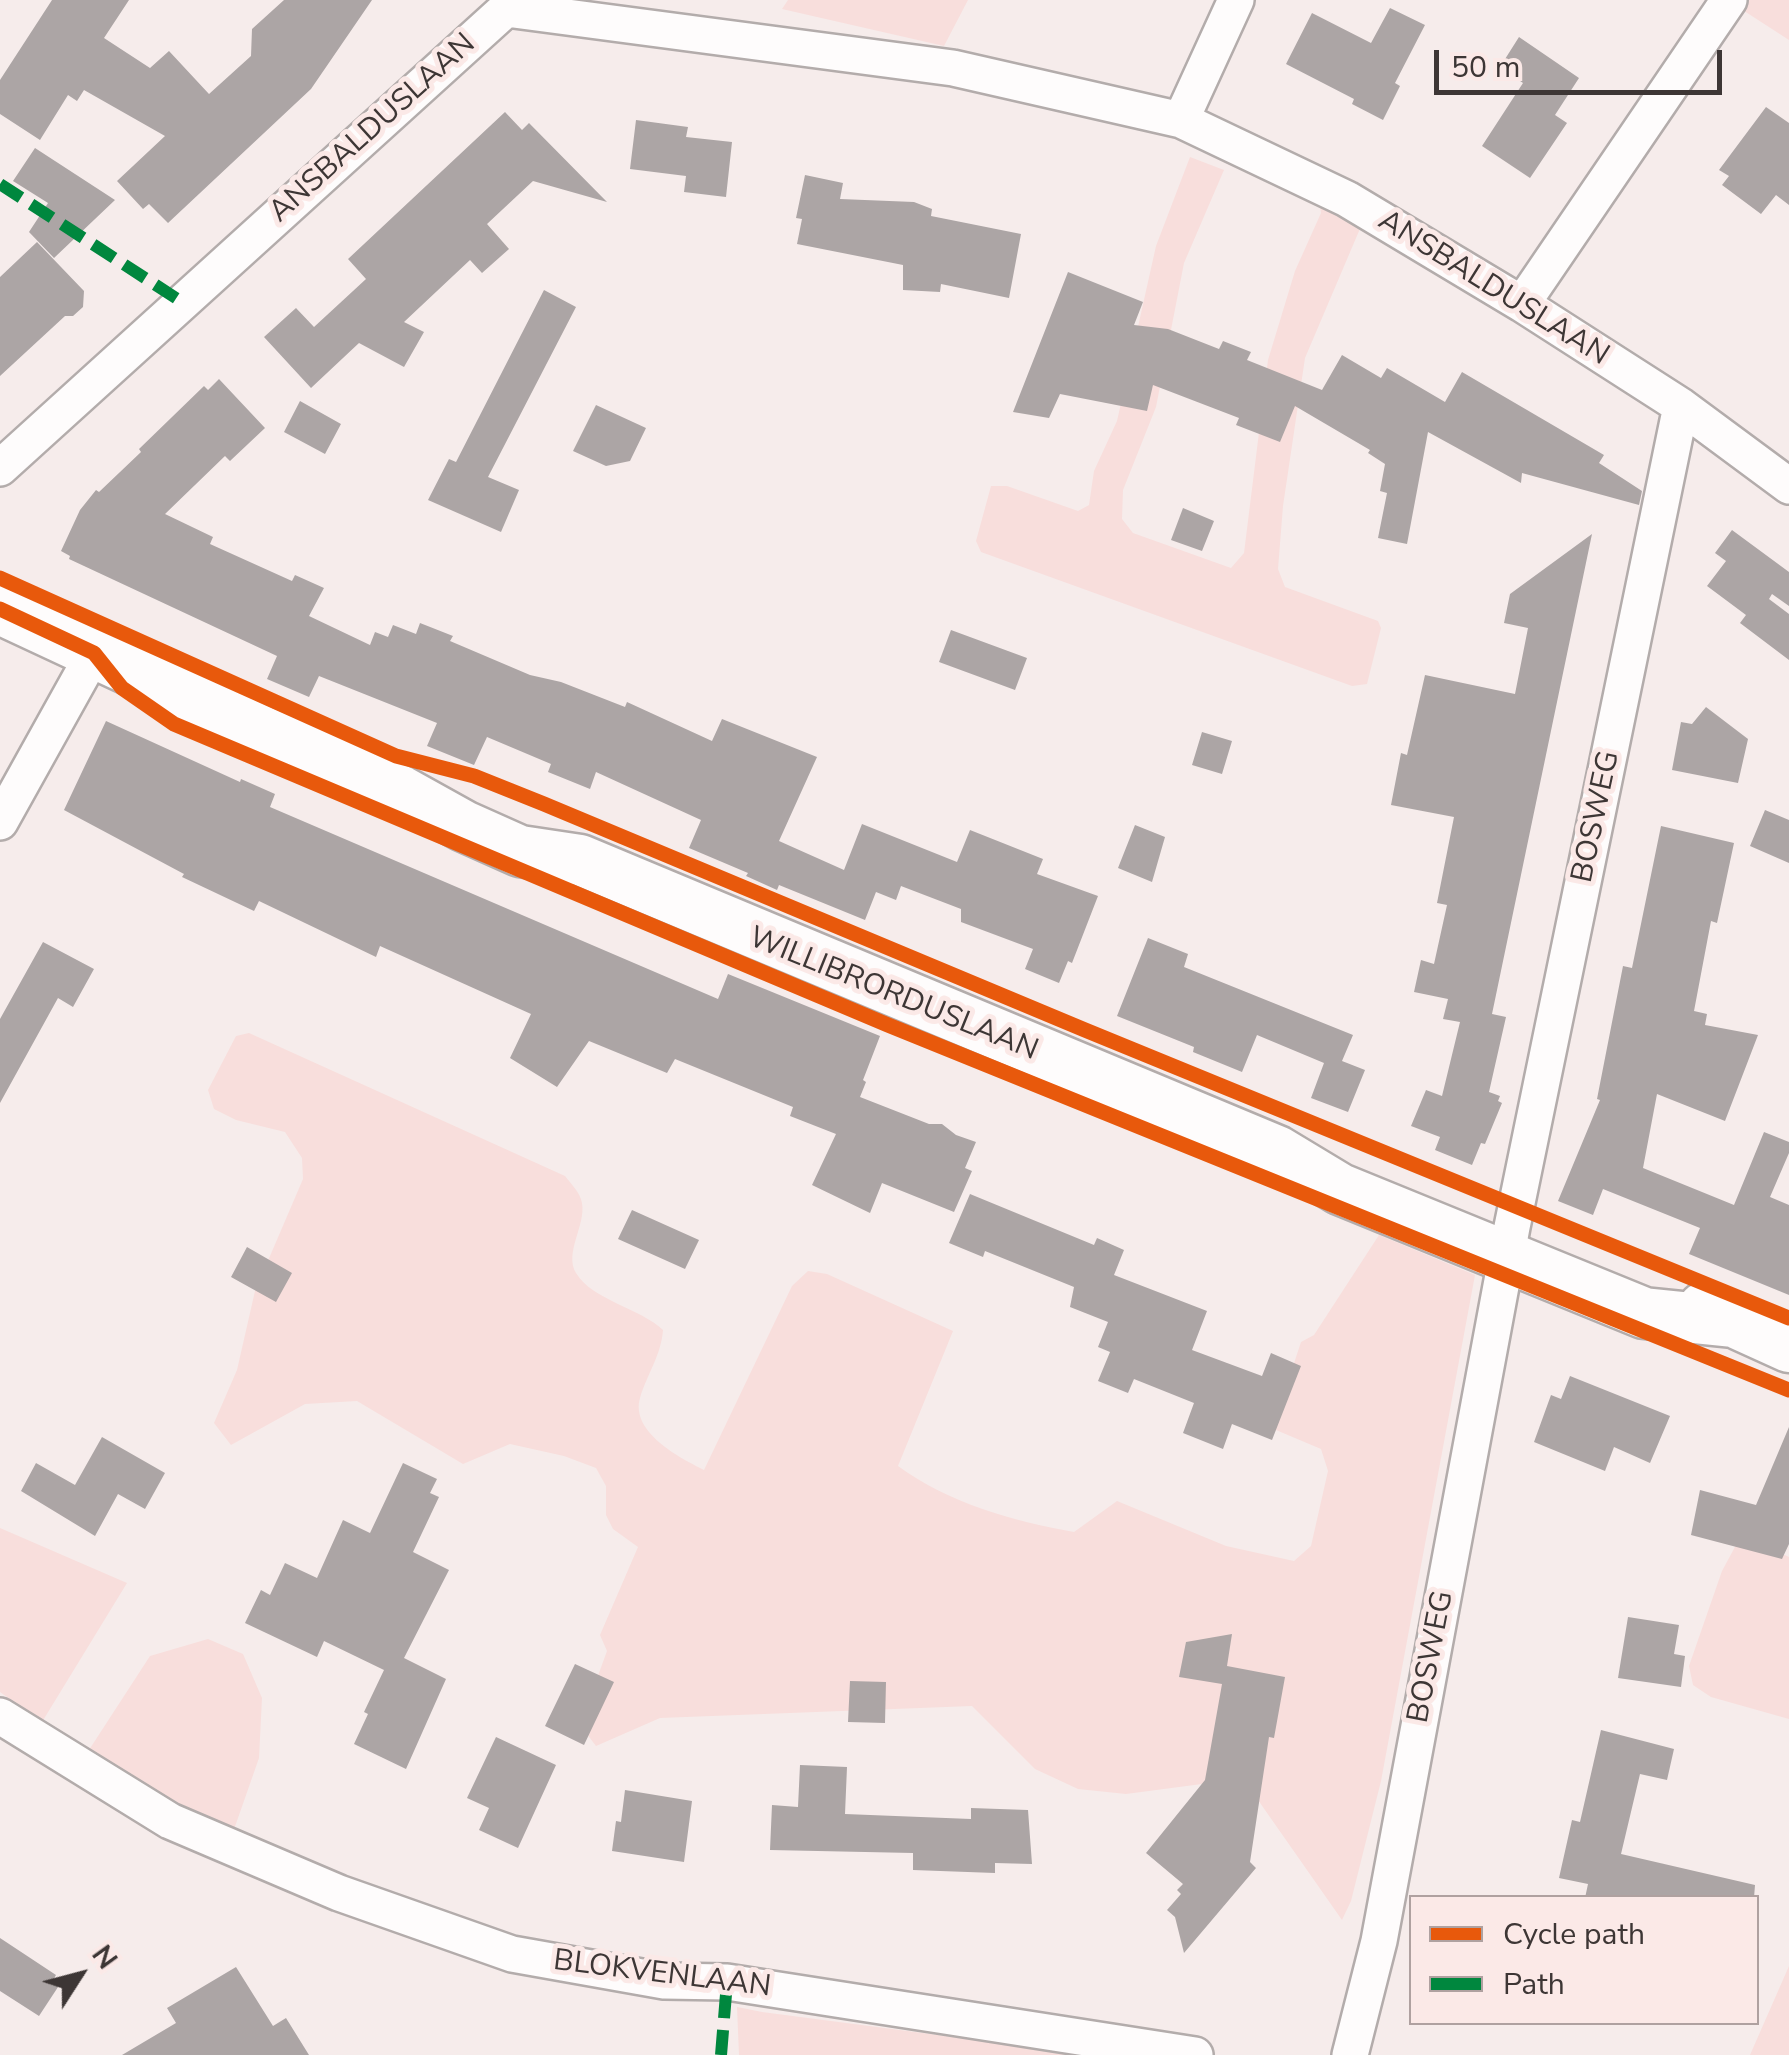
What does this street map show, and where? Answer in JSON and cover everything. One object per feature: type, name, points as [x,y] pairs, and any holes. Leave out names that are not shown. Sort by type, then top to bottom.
[{"type":"main road","name":"WILLIBRORDUSLAAN","points":[[0,609],[316,756],[401,791],[464,826],[520,850],[580,860],[1278,1151],[1392,1176],[1509,1242],[1670,1292],[1789,1348]]},
{"type":"street","points":[[1181,120],[1236,0]]},
{"type":"street","points":[[1522,304],[1729,0]]},
{"type":"street","name":"ANSBALDUSLAAN","points":[[0,468],[503,3],[953,68],[1181,120],[1347,199],[1522,304],[1680,406],[1789,486]]},
{"type":"street","name":"BOSWEG","points":[[1350,2055],[1379,1941],[1509,1242],[1680,406]]},
{"type":"street","points":[[0,822],[94,653]]},
{"type":"street","name":"BLOKVENLAAN","points":[[0,1716],[170,1821],[339,1893],[512,1954],[664,1981],[726,1982],[1195,2055]]},
{"type":"shaded area","points":[[788,0],[968,0],[944,46],[782,9]]},
{"type":"shaded area","points":[[1743,0],[1789,0],[1789,40],[1738,7]]},
{"type":"shaded area","points":[[1190,157],[1224,170],[1184,263],[1156,407],[1123,490],[1122,519],[1133,533],[1231,568],[1244,553],[1268,360],[1295,271],[1321,213],[1320,206],[1362,224],[1305,358],[1283,506],[1278,569],[1285,587],[1378,621],[1381,628],[1367,684],[1352,686],[981,552],[976,541],[991,486],[1007,486],[1078,511],[1089,505],[1094,471],[1117,421],[1156,246]]},
{"type":"shaded area","points":[[249,1033],[565,1176],[582,1203],[572,1257],[576,1273],[593,1290],[663,1330],[640,1398],[642,1422],[659,1442],[704,1470],[792,1286],[808,1271],[827,1274],[953,1331],[898,1466],[918,1479],[982,1509],[1074,1532],[1117,1501],[1226,1546],[1294,1561],[1311,1546],[1328,1471],[1321,1449],[1276,1430],[1275,1421],[1301,1342],[1314,1335],[1379,1235],[1475,1275],[1381,1781],[1351,1901],[1342,1920],[1258,1800],[1217,1782],[1126,1794],[1078,1789],[1035,1769],[972,1706],[660,1718],[596,1746],[580,1725],[607,1651],[600,1635],[638,1547],[613,1529],[606,1515],[606,1486],[596,1468],[510,1444],[463,1464],[357,1401],[305,1404],[231,1445],[214,1423],[237,1370],[255,1291],[303,1179],[302,1158],[285,1132],[236,1120],[214,1109],[208,1090],[236,1036]]},
{"type":"shaded area","points":[[0,1528],[127,1583],[42,1722],[0,1692]]},
{"type":"shaded area","points":[[1760,1543],[1789,1557],[1789,1719],[1711,1697],[1693,1685],[1689,1666],[1722,1571],[1736,1545]]},
{"type":"shaded area","points":[[208,1639],[243,1654],[262,1698],[259,1758],[231,1838],[87,1753],[150,1656]]},
{"type":"shaded area","points":[[1789,1966],[1789,2055],[1750,2055]]},
{"type":"shaded area","points":[[737,2007],[762,2012],[1091,2055],[739,2055]]},
{"type":"building","points":[[52,0],[129,0],[104,38],[150,68],[169,51],[209,94],[251,56],[252,29],[284,0],[372,0],[311,89],[168,223],[149,204],[143,209],[117,181],[165,136],[84,90],[77,101],[68,95],[40,140],[0,114],[0,80]]},
{"type":"building","points":[[1390,8],[1425,25],[1395,83],[1400,86],[1383,120],[1352,104],[1354,99],[1286,64],[1312,13],[1371,43]]},
{"type":"building","points":[[1519,37],[1579,78],[1555,115],[1567,123],[1530,178],[1482,146],[1523,83],[1500,67]]},
{"type":"building","points":[[1766,107],[1789,123],[1789,205],[1776,195],[1761,214],[1722,185],[1729,176],[1719,170]]},
{"type":"building","points":[[505,112],[522,130],[529,123],[607,202],[533,181],[487,224],[509,249],[482,273],[470,260],[404,322],[424,332],[404,367],[359,343],[311,388],[264,337],[296,308],[314,327],[366,279],[348,259]]},
{"type":"building","points":[[636,120],[688,127],[686,137],[732,142],[726,197],[684,192],[686,176],[630,169]]},
{"type":"building","points":[[35,148],[115,200],[54,258],[29,232],[48,203],[13,181]]},
{"type":"building","points":[[805,175],[843,183],[840,199],[914,202],[932,209],[931,216],[1021,234],[1009,298],[941,284],[940,292],[903,290],[903,265],[797,244],[802,219],[796,218]]},
{"type":"building","points":[[37,242],[84,291],[83,307],[73,316],[65,316],[0,376],[0,277]]},
{"type":"building","points":[[1068,272],[1143,302],[1134,325],[1168,329],[1219,349],[1223,341],[1251,352],[1247,360],[1322,390],[1342,355],[1381,378],[1387,368],[1445,402],[1462,372],[1604,455],[1599,463],[1642,491],[1639,505],[1522,473],[1521,483],[1428,432],[1407,544],[1378,538],[1387,493],[1380,491],[1385,464],[1368,453],[1370,450],[1295,406],[1280,442],[1236,425],[1239,418],[1153,385],[1147,411],[1060,394],[1049,418],[1013,412]]},
{"type":"building","points":[[544,290],[576,307],[488,477],[519,490],[501,532],[428,500],[449,459],[456,462]]},
{"type":"building","points":[[219,379],[265,428],[230,461],[225,456],[165,514],[213,537],[210,544],[292,581],[295,575],[324,588],[309,616],[370,645],[375,632],[388,637],[393,625],[416,634],[420,623],[453,636],[450,641],[530,675],[561,682],[625,707],[627,702],[712,741],[722,719],[817,757],[779,841],[844,870],[862,824],[957,862],[970,830],[1043,859],[1037,874],[1098,896],[1072,963],[1068,961],[1059,983],[1025,969],[1033,949],[961,922],[961,909],[901,886],[896,900],[876,892],[865,920],[779,885],[777,890],[689,848],[701,820],[596,772],[590,789],[548,772],[551,764],[487,737],[474,765],[427,746],[437,723],[319,676],[309,697],[267,679],[277,656],[69,559],[61,551],[80,510],[96,490],[99,492],[141,452],[139,449],[204,386],[208,390]]},
{"type":"building","points":[[300,401],[341,424],[325,454],[284,432]]},
{"type":"building","points":[[596,405],[646,428],[630,461],[606,466],[573,451]]},
{"type":"building","points":[[1183,508],[1214,521],[1202,551],[1171,540]]},
{"type":"building","points":[[1732,530],[1789,572],[1789,606],[1772,594],[1769,599],[1789,614],[1789,660],[1740,623],[1746,615],[1707,586],[1726,561],[1715,553]]},
{"type":"building","points":[[1592,534],[1492,1014],[1506,1017],[1489,1092],[1500,1096],[1498,1101],[1502,1103],[1472,1165],[1435,1150],[1440,1137],[1411,1126],[1426,1090],[1442,1096],[1460,1022],[1443,1019],[1448,999],[1414,992],[1421,960],[1434,964],[1447,905],[1437,903],[1454,817],[1391,805],[1401,753],[1407,755],[1425,675],[1515,694],[1528,628],[1504,623],[1510,594]]},
{"type":"building","points":[[951,630],[1027,658],[1015,690],[939,662]]},
{"type":"building","points":[[1706,707],[1748,739],[1738,783],[1672,770],[1681,722],[1692,724]]},
{"type":"building","points":[[106,721],[275,794],[270,807],[718,999],[728,974],[880,1036],[860,1097],[929,1124],[942,1124],[956,1135],[976,1142],[965,1168],[972,1171],[954,1212],[882,1183],[870,1213],[812,1185],[836,1134],[790,1116],[793,1107],[675,1059],[667,1073],[589,1041],[557,1087],[510,1058],[531,1014],[380,946],[376,957],[259,901],[254,911],[182,877],[184,874],[64,810]]},
{"type":"building","points":[[1202,732],[1232,741],[1222,774],[1192,765]]},
{"type":"building","points":[[1765,810],[1789,820],[1789,863],[1750,846]]},
{"type":"building","points":[[1135,825],[1165,837],[1152,882],[1118,868]]},
{"type":"building","points":[[1661,826],[1734,843],[1717,923],[1711,921],[1694,1011],[1707,1014],[1705,1025],[1758,1035],[1725,1121],[1657,1094],[1643,1168],[1734,1205],[1764,1132],[1789,1142],[1789,1153],[1770,1197],[1789,1205],[1789,1295],[1689,1254],[1700,1228],[1603,1189],[1593,1215],[1558,1201],[1600,1100],[1597,1099],[1623,966],[1632,968]]},
{"type":"building","points":[[1148,938],[1188,954],[1184,967],[1353,1035],[1342,1061],[1365,1070],[1348,1112],[1311,1098],[1324,1063],[1257,1035],[1242,1072],[1193,1052],[1194,1047],[1117,1016]]},
{"type":"building","points":[[43,942],[94,969],[73,1007],[58,998],[0,1103],[0,1019]]},
{"type":"building","points":[[970,1194],[1094,1245],[1097,1238],[1124,1250],[1114,1275],[1207,1311],[1192,1350],[1262,1376],[1271,1353],[1301,1366],[1272,1440],[1232,1424],[1223,1449],[1183,1433],[1194,1403],[1134,1379],[1128,1393],[1098,1381],[1110,1352],[1098,1347],[1108,1322],[1070,1307],[1074,1287],[985,1251],[983,1257],[949,1243]]},
{"type":"building","points":[[632,1210],[699,1240],[685,1269],[618,1239]]},
{"type":"building","points":[[247,1247],[292,1273],[276,1302],[231,1277]]},
{"type":"building","points":[[1570,1376],[1670,1416],[1650,1463],[1614,1447],[1605,1471],[1534,1442],[1551,1395],[1561,1399]]},
{"type":"building","points":[[1789,1427],[1789,1544],[1782,1559],[1691,1535],[1700,1490],[1756,1505]]},
{"type":"building","points":[[102,1437],[165,1473],[145,1509],[118,1494],[95,1536],[21,1491],[36,1463],[75,1485]]},
{"type":"building","points":[[403,1463],[437,1479],[430,1493],[439,1497],[413,1552],[449,1570],[404,1658],[446,1679],[406,1769],[354,1744],[384,1670],[324,1641],[317,1657],[245,1623],[261,1590],[270,1595],[285,1563],[317,1578],[343,1520],[370,1533]]},
{"type":"building","points":[[1628,1617],[1679,1625],[1674,1654],[1685,1656],[1681,1687],[1618,1678]]},
{"type":"building","points":[[1232,1634],[1227,1666],[1285,1677],[1274,1738],[1269,1737],[1250,1862],[1256,1868],[1184,1953],[1175,1917],[1167,1910],[1181,1894],[1177,1890],[1183,1884],[1146,1853],[1205,1780],[1222,1684],[1179,1677],[1186,1642]]},
{"type":"building","points":[[575,1664],[614,1682],[584,1745],[545,1726]]},
{"type":"building","points":[[850,1681],[886,1682],[885,1723],[848,1722]]},
{"type":"building","points":[[1601,1730],[1674,1749],[1667,1780],[1640,1774],[1621,1854],[1755,1885],[1754,1895],[1586,1895],[1588,1884],[1559,1878],[1572,1820],[1580,1822]]},
{"type":"building","points":[[496,1737],[556,1765],[518,1848],[479,1830],[489,1808],[467,1798]]},
{"type":"building","points":[[800,1765],[847,1767],[845,1814],[971,1819],[971,1808],[1028,1810],[1032,1864],[995,1863],[995,1873],[913,1870],[913,1853],[770,1850],[772,1805],[798,1807]]},
{"type":"building","points":[[625,1790],[692,1801],[684,1862],[612,1851]]},
{"type":"building","points":[[0,1938],[56,1975],[53,1980],[60,1984],[39,2016],[0,1991]]},
{"type":"building","points":[[236,1967],[273,2026],[286,2018],[309,2055],[122,2055],[176,2023],[167,2008]]},
{"type":"marked path","points":[[0,184],[182,302]]},
{"type":"marked path","points":[[721,2055],[727,1982]]},
{"type":"cycle path","points":[[0,578],[396,756],[474,776],[544,804],[1789,1318]]},
{"type":"cycle path","points":[[0,609],[94,653],[122,688],[174,724],[888,1025],[1789,1390]]}]
